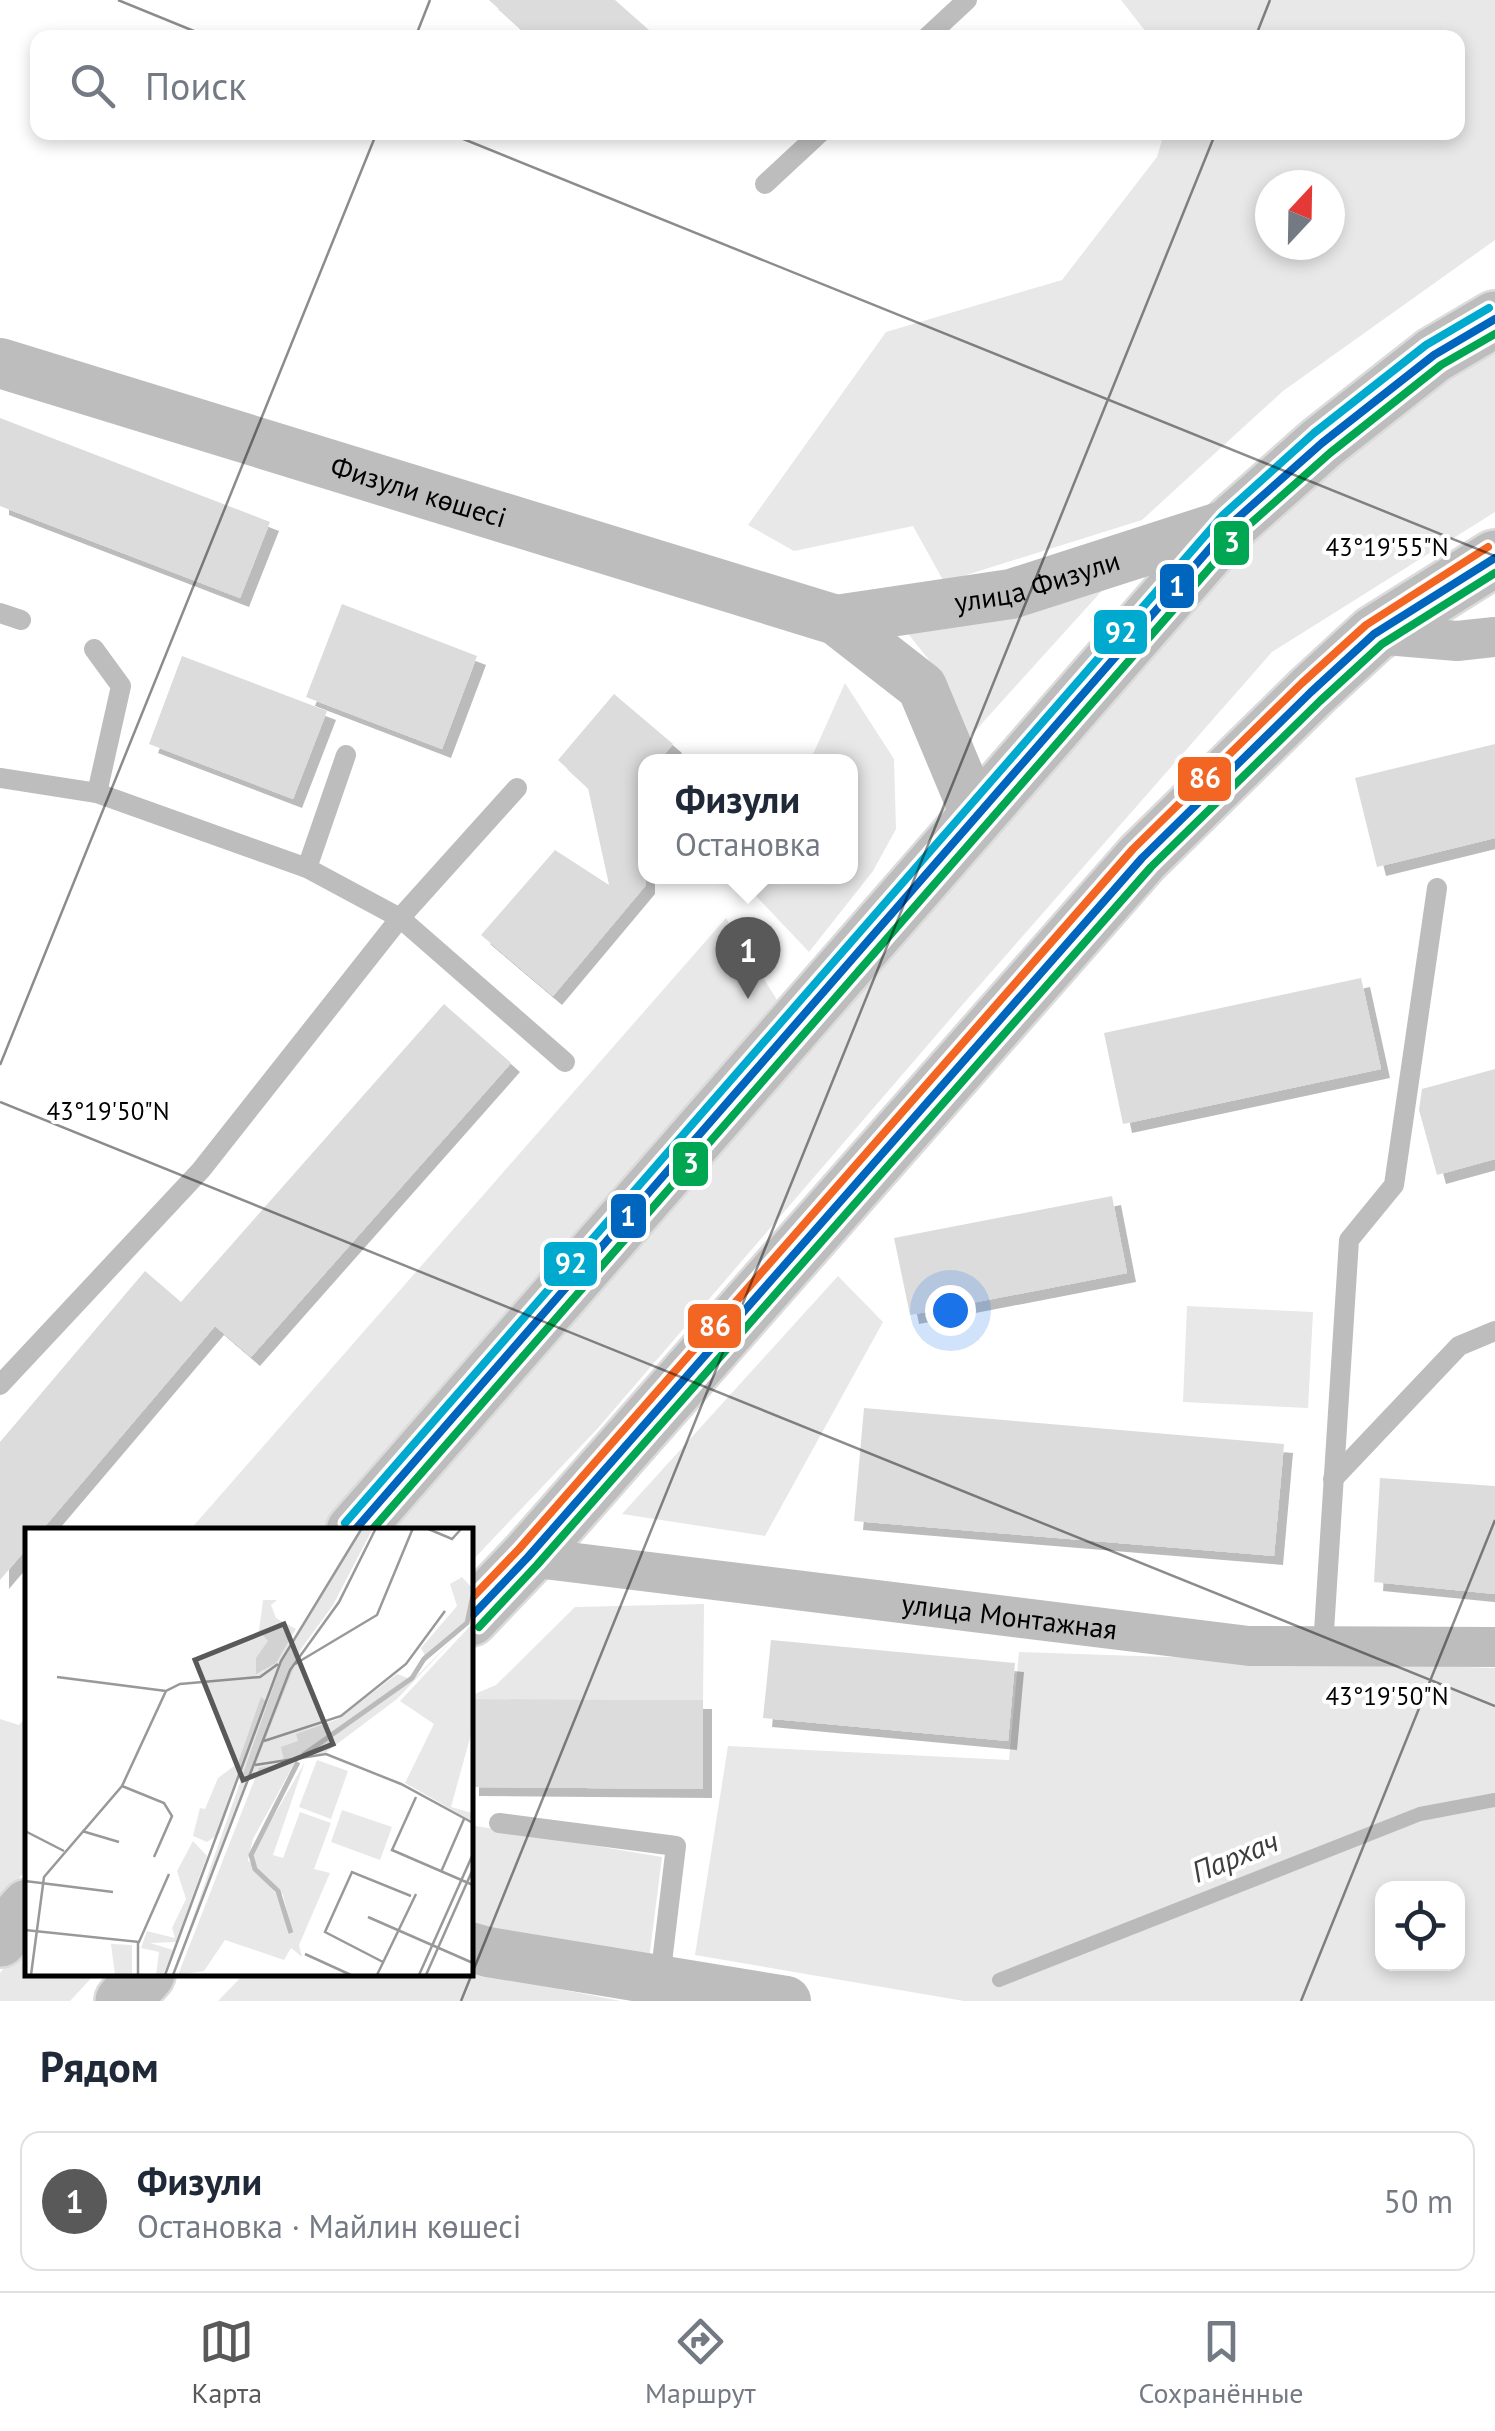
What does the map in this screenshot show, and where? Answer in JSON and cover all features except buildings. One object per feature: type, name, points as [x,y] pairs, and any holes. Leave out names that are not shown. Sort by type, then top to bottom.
[{"type":"main road","points":[[357,1528],[1232,524],[1322,443],[1420,366],[1495,318]]},
{"type":"main road","points":[[472,1616],[1142,858],[1374,634],[1495,558]]},
{"type":"main road","points":[[0,1939],[25,1910]]},
{"type":"main road","points":[[123,2001],[146,1976]]},
{"type":"street","name":"Физули көшесі","points":[[0,363],[836,620]]},
{"type":"street","name":"улица Физули","points":[[836,620],[1011,594],[1232,524]]},
{"type":"street","points":[[836,620],[922,687],[976,816]]},
{"type":"street","points":[[1374,634],[1457,641],[1495,637]]},
{"type":"street","name":"улица Монтажная","points":[[528,1557],[1249,1646],[1495,1647]]},
{"type":"street","points":[[472,1948],[786,2001]]},
{"type":"lane","points":[[935,30],[967,0]]},
{"type":"lane","points":[[765,184],[812,140]]},
{"type":"lane","points":[[0,613],[21,620]]},
{"type":"lane","points":[[94,650],[121,686],[97,793]]},
{"type":"lane","points":[[307,868],[346,755]]},
{"type":"lane","points":[[0,778],[97,793],[307,868],[400,918],[565,1062]]},
{"type":"lane","points":[[0,1385],[201,1170],[400,918],[518,788]]},
{"type":"lane","points":[[1322,1647],[1350,1240],[1394,1185],[1437,888]]},
{"type":"lane","points":[[1334,1479],[1459,1346],[1495,1331]]},
{"type":"lane","points":[[499,1823],[676,1846],[660,1981]]},
{"type":"shaded area","points":[[1121,0],[1495,0],[1495,240],[1283,391],[1142,520],[944,582],[913,526],[794,551],[748,525],[886,332],[1062,280],[1157,157],[1162,140],[1465,140],[1465,30],[1145,30]]},
{"type":"shaded area","points":[[1495,342],[1495,512],[1272,652],[598,1428],[472,1561],[472,1528],[383,1528],[1243,537]]},
{"type":"shaded area","points":[[1109,583],[967,740],[944,679],[902,626]]},
{"type":"shaded area","points":[[845,683],[894,759],[896,829],[873,871],[809,952],[745,884],[858,884],[858,754],[813,754]]},
{"type":"shaded area","points":[[726,918],[777,1000],[324,1528],[192,1528]]},
{"type":"shaded area","points":[[838,1276],[883,1322],[765,1536],[622,1514]]},
{"type":"shaded area","points":[[1187,1306],[1313,1312],[1308,1408],[1183,1402]]},
{"type":"shaded area","points":[[704,1604],[703,1700],[472,1699],[472,1695],[496,1685],[575,1607]]},
{"type":"shaded area","points":[[1019,1652],[1495,1668],[1495,2001],[964,2001],[695,1955],[728,1746],[1009,1760]]},
{"type":"shaded area","points":[[25,1718],[25,1871],[0,1899],[0,1719],[19,1725]]},
{"type":"shaded area","points":[[472,1825],[662,1857],[648,1967],[472,1931]]},
{"type":"shaded area","points":[[25,1943],[25,1976],[93,1976],[70,2001],[0,2001],[0,1973]]},
{"type":"shaded area","points":[[472,1972],[621,2001],[218,2001],[242,1976],[472,1976]]},
{"type":"waterway","name":"Пархач","points":[[999,1980],[1420,1814],[1495,1800]]},
{"type":"transit line","name":"92","points":[[345,1523],[1223,515],[1314,433],[1426,345],[1489,308]]},
{"type":"transit line","name":"1","points":[[357,1528],[1232,523],[1322,443],[1434,355],[1495,319]]},
{"type":"transit line","name":"3","points":[[374,1528],[1241,532],[1330,453],[1441,365],[1495,334]]},
{"type":"transit line","name":"86","points":[[472,1598],[1133,849],[1366,625],[1488,547]]},
{"type":"transit line","name":"1","points":[[472,1616],[1142,858],[1374,634],[1495,558]]},
{"type":"transit line","name":"3","points":[[479,1627],[1151,867],[1382,644],[1495,573]]},
{"type":"place","name":"Физули","points":[[748,999]]}]
